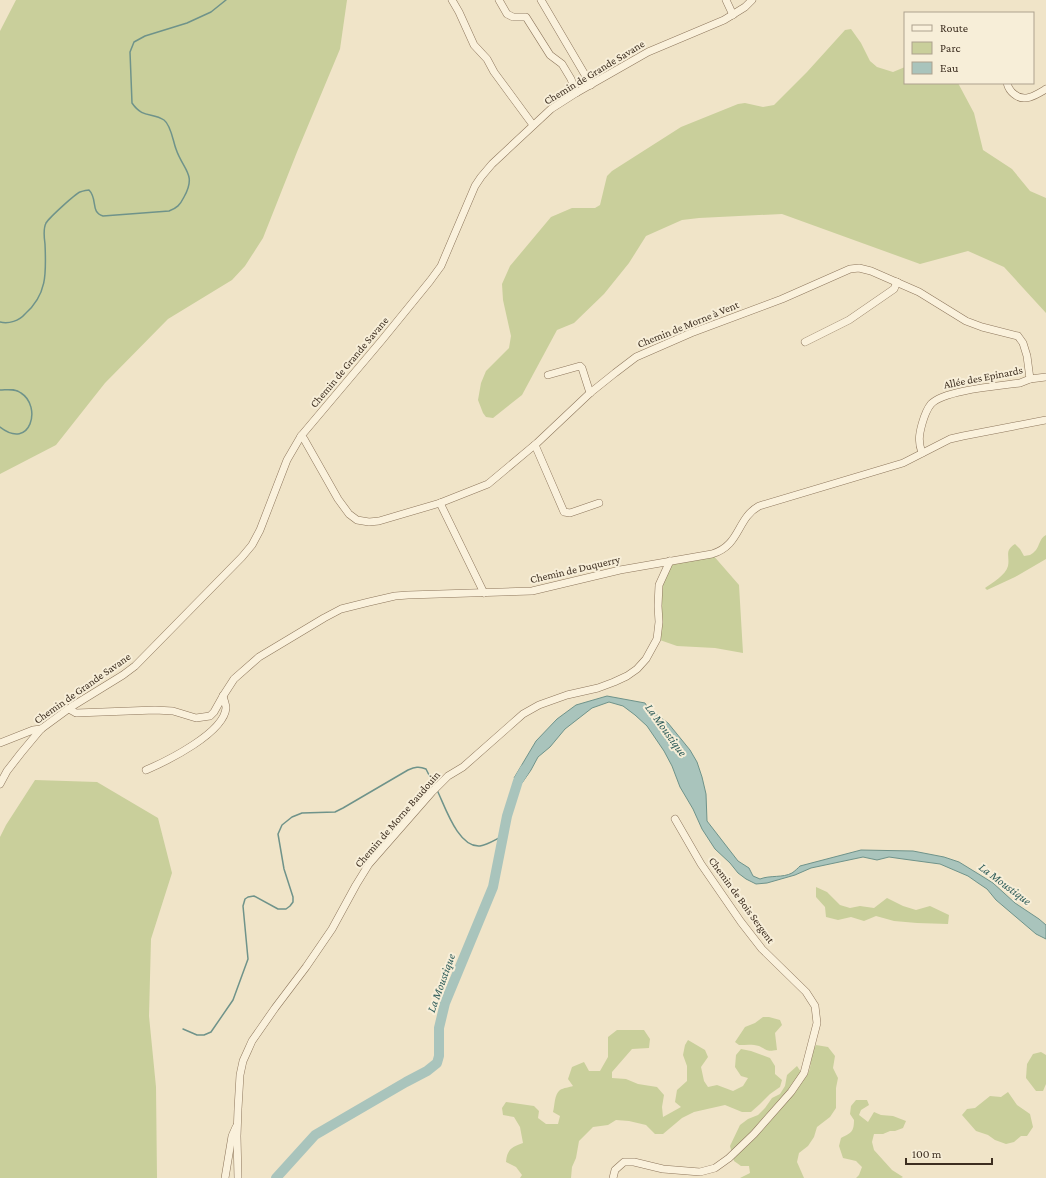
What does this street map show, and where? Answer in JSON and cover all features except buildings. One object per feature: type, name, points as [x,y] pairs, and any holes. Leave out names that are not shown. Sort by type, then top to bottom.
[{"type":"street","points":[[452,0],[474,45],[487,59],[494,72],[533,125]]},
{"type":"street","points":[[499,0],[507,14],[513,17],[526,17],[550,55],[562,64],[571,79],[576,93]]},
{"type":"street","points":[[541,0],[591,85]]},
{"type":"street","points":[[726,0],[733,15]]},
{"type":"street","name":"Chemin de Grande Savane","points":[[0,784],[7,771],[41,729],[68,709],[135,666],[252,545],[260,530],[287,460],[301,436],[430,281],[440,266],[475,186],[492,164],[551,109],[576,93],[648,52],[724,20],[746,7],[752,0]]},
{"type":"street","points":[[1007,84],[1011,92],[1018,98],[1025,99],[1046,89]]},
{"type":"street","name":"Chemin de Morne à Vent","points":[[301,436],[338,499],[349,514],[357,520],[369,522],[380,521],[440,503],[488,484],[535,445],[590,393],[636,357],[691,333],[782,299],[850,269],[859,268],[871,271],[919,292],[966,321],[982,327],[1018,336],[1023,343],[1027,356],[1030,379]]},
{"type":"street","points":[[805,342],[849,320],[894,289],[897,282]]},
{"type":"street","points":[[548,376],[580,366],[590,393]]},
{"type":"street","name":"Allée des Epinards","points":[[922,453],[919,445],[919,435],[925,413],[932,404],[941,397],[955,393],[1020,383],[1030,379],[1046,377]]},
{"type":"street","name":"Chemin de Duquerry","points":[[68,709],[76,713],[155,710],[173,711],[196,718],[204,718],[210,716],[214,712],[234,679],[259,657],[324,618],[341,610],[395,596],[532,591],[620,570],[718,552],[726,547],[748,514],[752,509],[758,506],[898,464],[950,440],[963,436],[1046,420]]},
{"type":"street","points":[[535,445],[564,512],[570,513],[599,503]]},
{"type":"street","points":[[440,503],[484,593]]},
{"type":"street","name":"Chemin de Morne Baudouin","points":[[238,1178],[237,1125],[240,1075],[243,1060],[252,1041],[332,929],[369,864],[432,792],[448,776],[463,767],[523,714],[539,705],[567,695],[598,688],[614,682],[637,669],[646,659],[657,639],[659,622],[659,586],[670,561]]},
{"type":"street","points":[[146,770],[161,764],[210,734],[221,720],[226,709],[223,696]]},
{"type":"street","points":[[0,743],[33,730],[41,729]]},
{"type":"street","name":"Chemin de Bois Sergent","points":[[613,1178],[615,1170],[624,1162],[634,1162],[663,1169],[700,1172],[715,1168],[729,1158],[754,1134],[791,1092],[804,1073],[817,1023],[815,1006],[806,992],[762,949],[741,922],[701,864],[675,819]]},
{"type":"street","points":[[225,1178],[232,1136],[237,1125]]},
{"type":"green space","points":[[16,0],[347,0],[340,49],[263,238],[245,266],[232,280],[168,319],[105,383],[56,445],[0,474],[0,31]]},
{"type":"green space","points":[[851,29],[861,43],[870,61],[877,67],[893,72],[904,67],[904,84],[959,84],[974,113],[983,150],[1012,169],[1030,191],[1046,198],[1046,313],[1004,267],[968,251],[920,264],[782,214],[682,220],[646,236],[629,263],[604,294],[574,323],[557,330],[522,395],[493,418],[486,417],[478,400],[481,383],[486,371],[509,348],[511,336],[503,300],[502,284],[510,266],[551,217],[572,208],[595,208],[600,205],[607,176],[612,171],[681,127],[738,104],[745,103],[763,107],[774,105],[807,72],[845,30]]},
{"type":"green space","points":[[1046,535],[1046,559],[1015,577],[987,590],[985,588],[1005,573],[1008,566],[1008,551],[1015,544],[1024,556],[1030,555],[1036,550],[1042,538]]},
{"type":"green space","points":[[712,554],[739,585],[743,653],[715,648],[677,646],[657,639],[659,585],[670,561]]},
{"type":"green space","points":[[35,780],[97,782],[158,818],[172,873],[151,939],[149,1016],[156,1087],[157,1178],[0,1178],[0,837]]},
{"type":"green space","points":[[816,887],[827,892],[840,905],[850,908],[860,906],[874,908],[887,898],[903,906],[916,910],[930,906],[949,915],[948,924],[894,921],[876,916],[864,921],[851,917],[838,920],[826,917],[825,907],[816,897]]},
{"type":"green space","points":[[763,1017],[780,1020],[782,1025],[775,1033],[777,1050],[769,1051],[759,1046],[739,1045],[735,1042],[745,1027],[755,1023]]},
{"type":"green space","points":[[617,1030],[644,1030],[650,1039],[649,1048],[632,1049],[612,1072],[612,1078],[626,1079],[638,1084],[657,1087],[664,1095],[662,1107],[663,1117],[681,1107],[675,1102],[677,1090],[687,1081],[687,1066],[683,1055],[685,1045],[688,1040],[705,1050],[708,1057],[701,1067],[704,1081],[708,1087],[717,1085],[733,1091],[743,1086],[748,1078],[741,1076],[735,1067],[736,1055],[741,1049],[770,1058],[775,1066],[775,1074],[782,1080],[780,1087],[770,1094],[751,1112],[742,1112],[725,1105],[694,1112],[682,1118],[663,1134],[655,1134],[646,1125],[629,1121],[616,1120],[608,1125],[593,1127],[579,1141],[576,1158],[572,1167],[571,1178],[520,1178],[522,1175],[516,1167],[506,1162],[509,1151],[523,1143],[520,1127],[514,1117],[503,1115],[502,1108],[506,1102],[534,1106],[539,1111],[538,1118],[546,1124],[558,1124],[560,1116],[553,1112],[556,1097],[560,1090],[573,1086],[568,1079],[572,1067],[584,1062],[589,1071],[600,1071],[608,1057],[608,1037]]},
{"type":"green space","points":[[816,1045],[828,1047],[835,1056],[833,1068],[838,1078],[836,1088],[836,1108],[830,1117],[817,1127],[814,1137],[808,1146],[799,1153],[797,1162],[804,1178],[740,1178],[750,1173],[749,1166],[741,1166],[734,1161],[730,1146],[740,1125],[748,1119],[758,1115],[772,1098],[780,1094],[785,1086],[787,1075],[797,1066],[801,1072],[800,1084],[809,1071],[811,1064],[810,1055]]},
{"type":"green space","points":[[1041,1052],[1046,1055],[1046,1084],[1043,1091],[1036,1091],[1026,1078],[1027,1064],[1033,1054]]},
{"type":"green space","points":[[1008,1092],[1017,1105],[1030,1114],[1033,1127],[1027,1136],[1021,1136],[1014,1142],[1006,1144],[976,1131],[962,1115],[967,1109],[975,1108],[990,1096],[1001,1097]]},
{"type":"green space","points":[[856,1100],[867,1100],[869,1105],[861,1110],[859,1115],[868,1122],[874,1112],[881,1115],[893,1116],[906,1121],[903,1128],[883,1134],[874,1134],[872,1142],[874,1150],[892,1170],[903,1177],[856,1178],[862,1167],[856,1161],[843,1158],[839,1146],[841,1138],[853,1130],[854,1120],[850,1114],[851,1106]]},
{"type":"water","points":[[607,696],[645,703],[648,708],[668,723],[690,750],[697,762],[702,777],[706,794],[707,821],[738,861],[749,868],[753,876],[760,879],[788,875],[800,866],[861,850],[913,851],[944,857],[959,862],[993,883],[1015,903],[1039,919],[1046,925],[1046,939],[1036,934],[996,900],[987,889],[968,876],[940,864],[889,857],[877,860],[863,857],[811,868],[795,875],[767,883],[756,884],[746,879],[738,873],[715,849],[702,829],[693,809],[680,787],[672,766],[664,751],[647,726],[623,706],[609,702],[592,708],[565,729],[550,747],[538,757],[522,783],[514,778],[536,741],[557,719],[576,705]]},
{"type":"waterway","points":[[0,322],[3,323],[17,320],[33,306],[38,298],[42,290],[45,273],[45,225],[48,220],[68,201],[80,192],[89,190],[92,194],[97,212],[103,216],[169,211],[181,202],[188,189],[188,172],[179,156],[170,129],[166,122],[160,118],[140,111],[132,103],[130,52],[134,42],[145,36],[187,23],[211,12],[226,0]]},
{"type":"waterway","points":[[0,390],[19,391],[27,399],[31,407],[32,416],[30,424],[26,430],[19,434],[11,433],[0,427]]},
{"type":"waterway","points":[[183,1029],[197,1035],[204,1035],[211,1032],[233,1000],[248,959],[243,906],[245,899],[254,896],[278,909],[286,909],[293,902],[293,897],[284,869],[278,834],[282,825],[292,817],[302,813],[335,812],[408,770],[415,768],[421,767],[426,769],[434,785]]},
{"type":"waterway","name":"La Moustique","points":[[276,1178],[315,1135],[427,1071],[437,1063],[439,1056],[439,1028],[445,1003],[493,887],[507,816],[518,781],[525,769]]},
{"type":"waterway","points":[[437,790],[453,825],[465,840],[472,845],[480,846],[503,836]]}]
